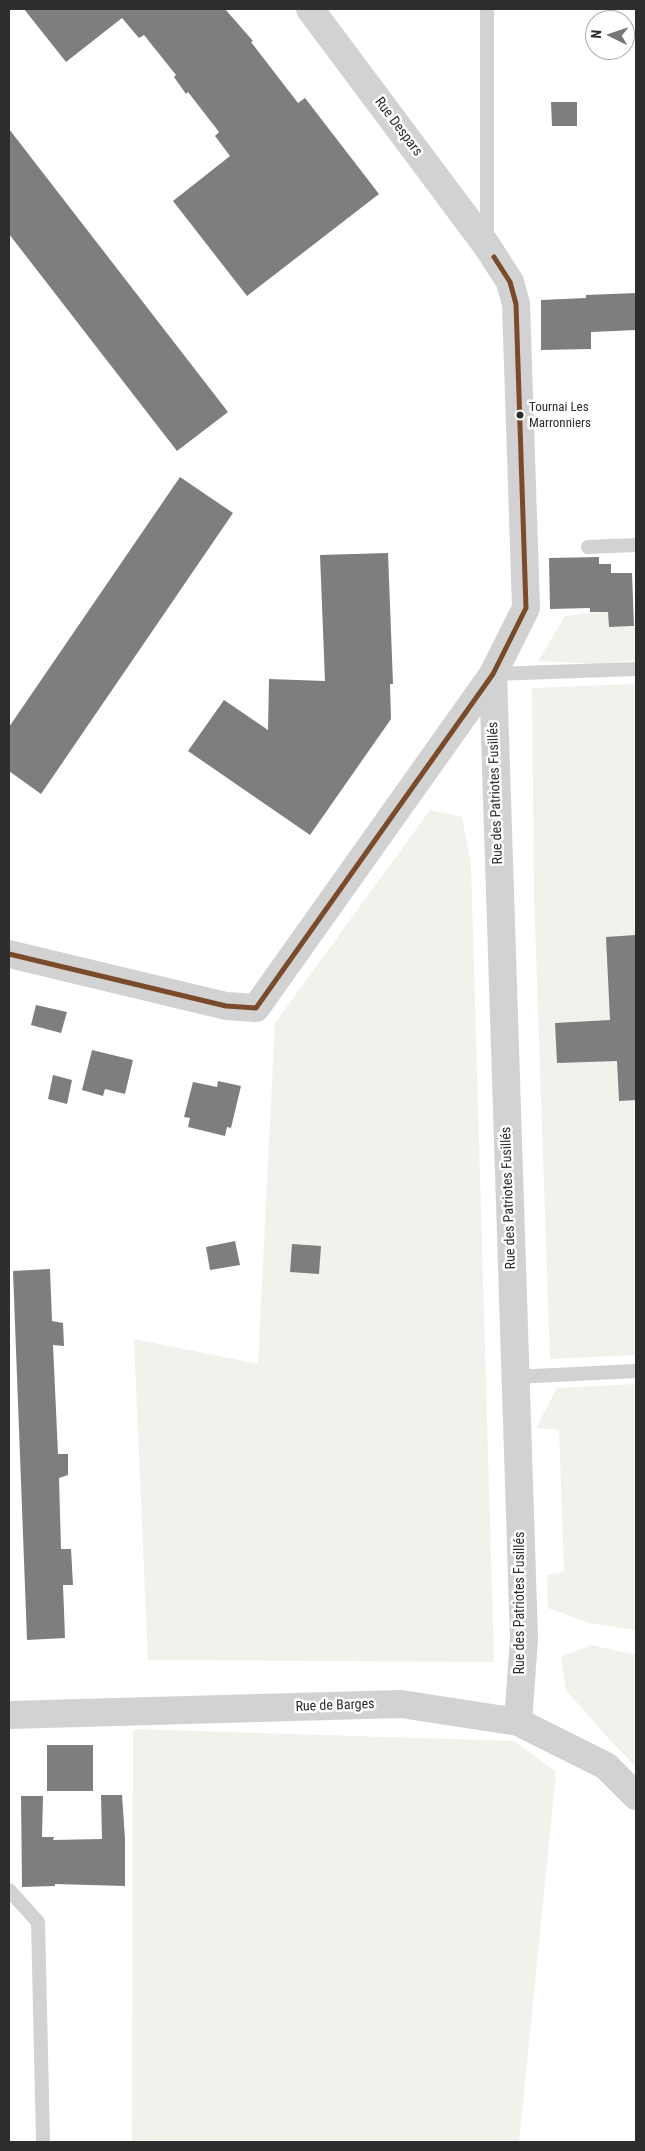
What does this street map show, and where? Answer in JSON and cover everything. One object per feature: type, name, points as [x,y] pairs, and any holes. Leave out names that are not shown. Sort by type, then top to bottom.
[{"type":"street","name":"Rue Despars","points":[[310,9],[487,246]]},
{"type":"street","name":"Rue des Patriotes Fusillés","points":[[9,954],[226,1006],[256,1008],[493,674],[526,608],[516,304],[510,282],[487,246]]},
{"type":"street","name":"Rue des Patriotes Fusillés","points":[[493,674],[514,1377],[524,1639],[518,1722]]},
{"type":"street","name":"Rue de Barges","points":[[9,1715],[401,1704],[518,1722],[606,1766],[636,1796]]},
{"type":"lane","points":[[487,9],[487,246]]},
{"type":"lane","points":[[588,547],[636,545]]},
{"type":"lane","points":[[493,674],[636,669]]},
{"type":"lane","points":[[514,1377],[636,1371]]},
{"type":"lane","points":[[9,1890],[38,1922],[43,2142]]},
{"type":"shaded area","points":[[609,611],[609,627],[636,627],[636,660],[598,664],[538,661],[565,616]]},
{"type":"shaded area","points":[[636,684],[636,1355],[550,1359],[534,893],[532,688]]},
{"type":"shaded area","points":[[430,810],[462,817],[471,865],[494,1662],[148,1660],[134,1339],[258,1364],[275,1023]]},
{"type":"shaded area","points":[[636,1384],[636,1630],[589,1623],[548,1608],[547,1575],[564,1572],[559,1430],[536,1428],[557,1388]]},
{"type":"shaded area","points":[[591,1645],[636,1655],[636,1767],[566,1690],[561,1657]]},
{"type":"shaded area","points":[[133,1729],[514,1741],[556,1772],[519,2142],[132,2142]]},
{"type":"building","points":[[24,9],[225,9],[253,41],[251,42],[298,103],[305,98],[379,194],[247,296],[173,201],[230,156],[215,136],[219,132],[188,92],[186,94],[174,77],[176,75],[144,35],[139,38],[122,18],[66,62]]},
{"type":"building","points":[[551,102],[577,102],[577,126],[552,126]]},
{"type":"building","points":[[9,129],[228,412],[177,451],[9,234]]},
{"type":"building","points":[[636,293],[636,330],[591,332],[591,349],[541,350],[541,300],[586,298],[586,295]]},
{"type":"building","points":[[180,477],[233,513],[41,794],[9,771],[9,727]]},
{"type":"building","points":[[388,553],[393,684],[390,684],[391,719],[310,835],[188,751],[224,700],[268,730],[269,679],[325,681],[320,555]]},
{"type":"building","points":[[599,557],[599,564],[611,564],[611,573],[632,573],[634,626],[609,627],[608,612],[590,612],[590,608],[550,609],[549,558]]},
{"type":"building","points":[[636,935],[636,1100],[619,1101],[617,1061],[557,1063],[555,1023],[610,1020],[606,937]]},
{"type":"building","points":[[36,1005],[67,1012],[61,1033],[31,1025]]},
{"type":"building","points":[[92,1050],[133,1060],[125,1094],[105,1089],[103,1096],[82,1090]]},
{"type":"building","points":[[53,1075],[72,1080],[67,1104],[48,1099]]},
{"type":"building","points":[[218,1081],[241,1086],[231,1128],[227,1127],[225,1136],[188,1127],[190,1118],[184,1117],[193,1082],[217,1087]]},
{"type":"building","points":[[235,1241],[240,1265],[210,1270],[206,1247]]},
{"type":"building","points":[[292,1244],[321,1246],[319,1274],[290,1272]]},
{"type":"building","points":[[50,1269],[52,1321],[63,1323],[64,1346],[53,1345],[58,1454],[68,1454],[68,1475],[59,1478],[61,1549],[71,1549],[73,1585],[63,1585],[65,1638],[27,1640],[13,1271]]},
{"type":"building","points":[[47,1745],[93,1745],[93,1791],[47,1791]]},
{"type":"building","points":[[101,1795],[122,1795],[125,1839],[125,1886],[55,1884],[55,1886],[22,1887],[21,1796],[43,1796],[42,1837],[54,1837],[53,1840],[102,1839]]},
{"type":"transit line","points":[[9,954],[226,1006],[256,1008],[493,674],[526,608],[516,304],[510,282],[494,257]]},
{"type":"place","name":"Tournai Les Marronniers","points":[[520,415]]}]
